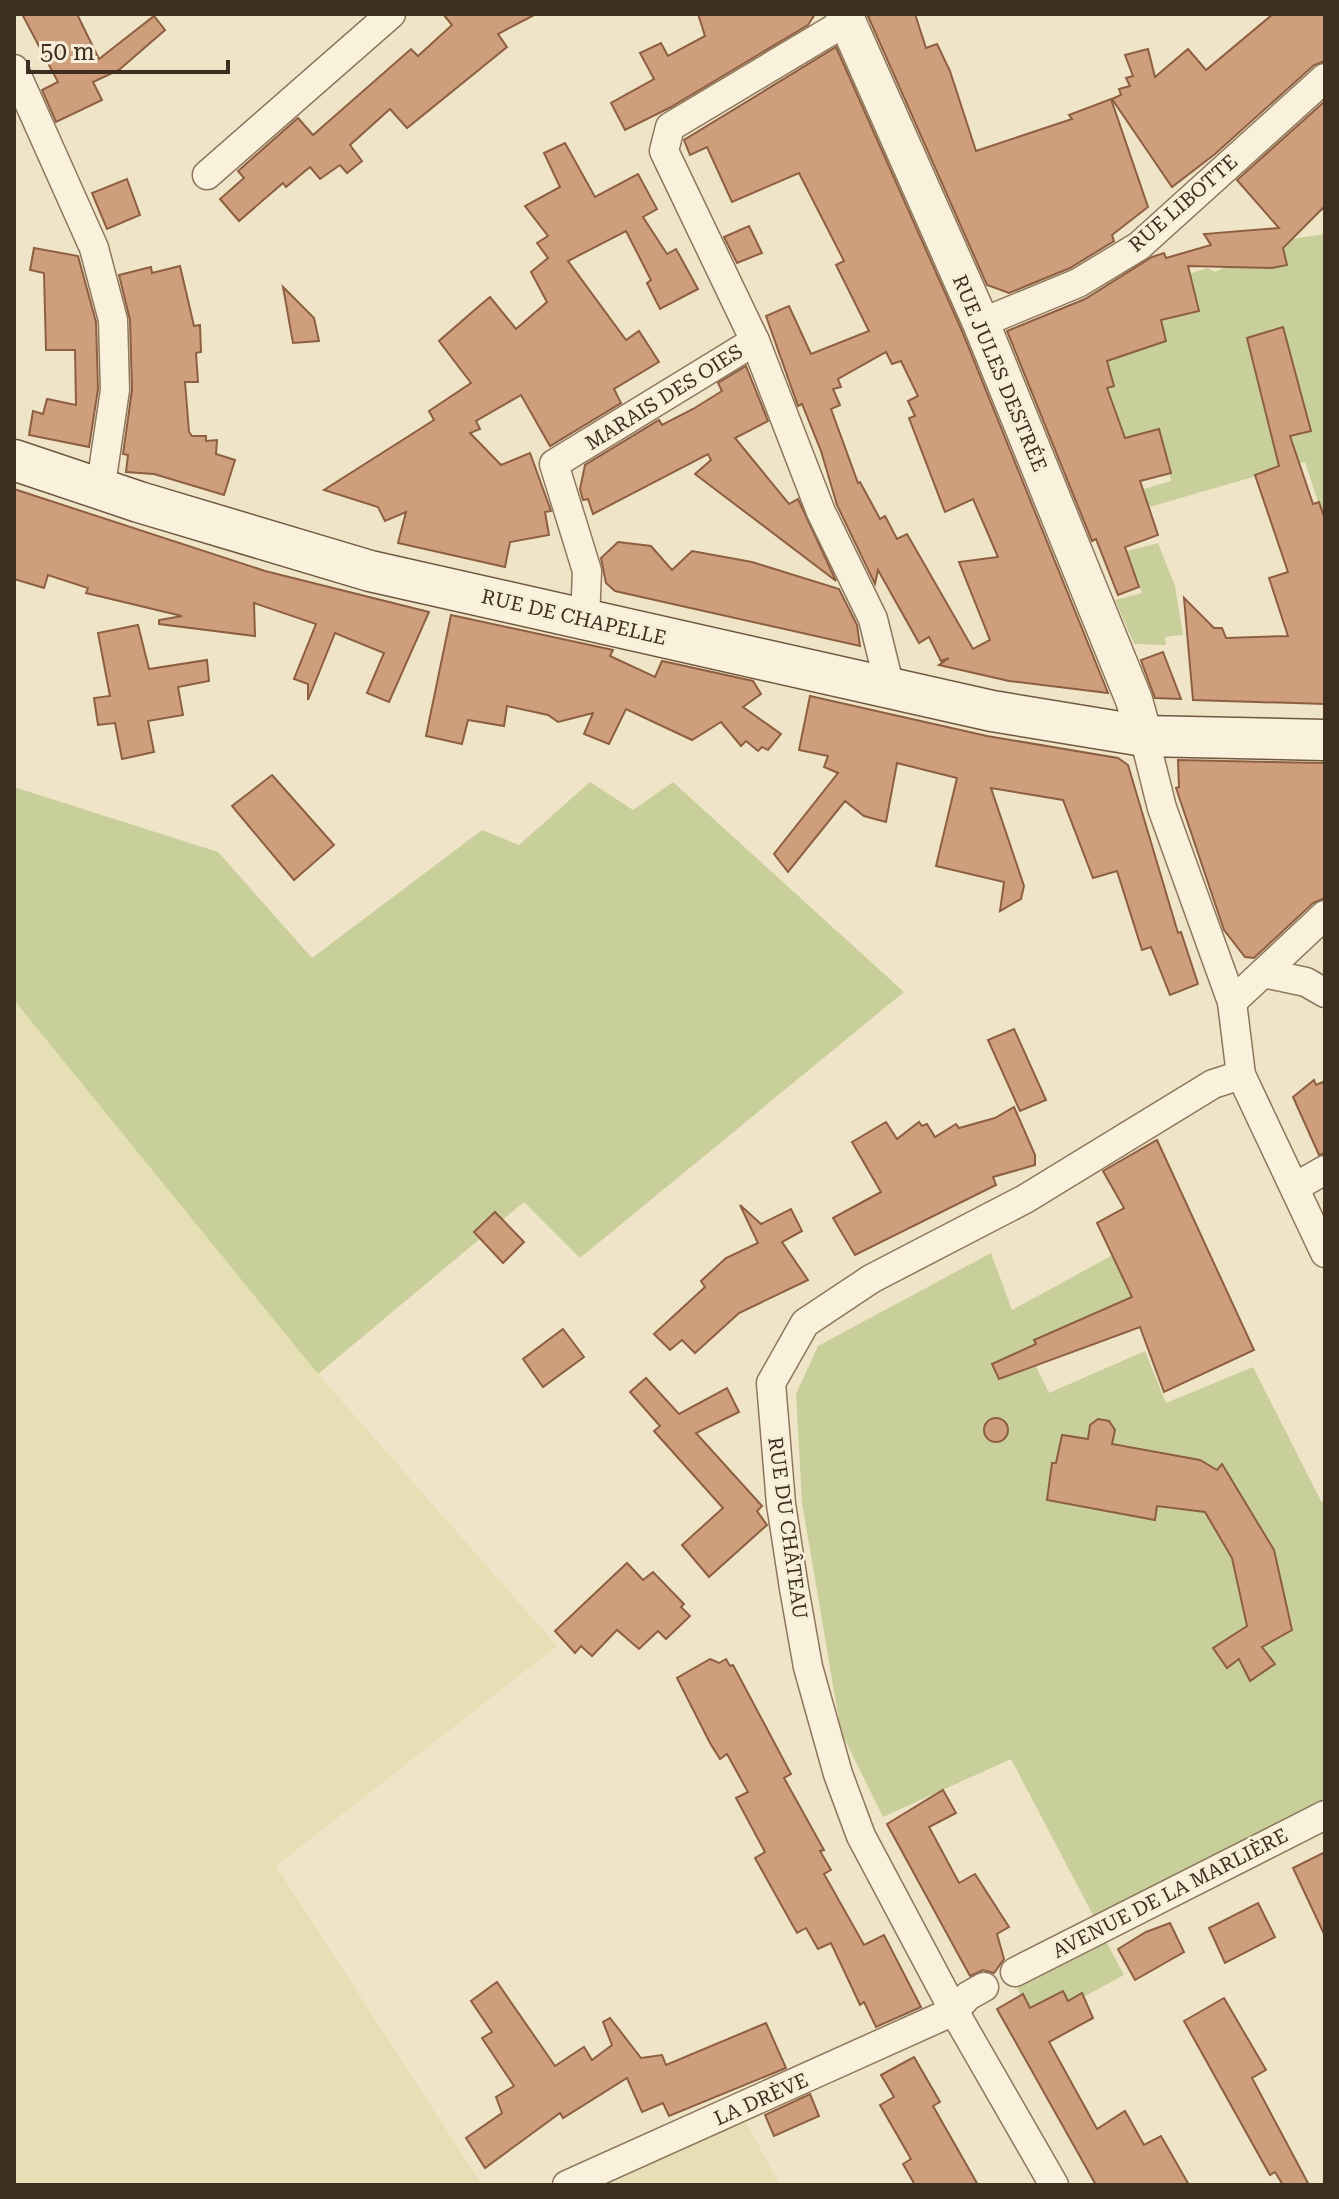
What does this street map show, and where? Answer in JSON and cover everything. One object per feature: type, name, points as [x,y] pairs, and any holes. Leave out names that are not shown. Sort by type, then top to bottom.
[{"type":"main road","name":"RUE DE CHAPELLE","points":[[14,460],[95,489],[370,571],[992,711],[1144,736],[1325,740]]},
{"type":"street","points":[[207,175],[391,14]]},
{"type":"street","points":[[755,341],[664,151],[670,127],[846,18]]},
{"type":"street","name":"RUE JULES DESTRÉE","points":[[846,18],[981,323],[1134,700],[1144,736]]},
{"type":"street","points":[[14,69],[94,248],[113,320],[115,390],[103,471],[95,489]]},
{"type":"street","name":"RUE LIBOTTE","points":[[981,323],[1078,283],[1139,246],[1325,78]]},
{"type":"street","name":"MARAIS DES OIES","points":[[585,620],[587,571],[554,464],[755,341],[821,512],[873,619],[890,688]]},
{"type":"street","points":[[1144,736],[1162,808],[1232,1002],[1241,1075],[1325,1253]]},
{"type":"street","points":[[1232,1002],[1325,915]]},
{"type":"street","points":[[1263,973],[1306,982],[1325,993]]},
{"type":"street","name":"RUE DU CHÂTEAU","points":[[1043,2180],[861,1836],[838,1774],[808,1667],[794,1588],[781,1504],[771,1383],[805,1323],[871,1279],[1025,1199],[1213,1084],[1241,1075]]},
{"type":"street","points":[[1295,1187],[1325,1170]]},
{"type":"street","name":"AVENUE DE LA MARLIÈRE","points":[[1015,1972],[1325,1815]]},
{"type":"street","points":[[954,2011],[968,1996],[984,1987]]},
{"type":"street","name":"LA DRÈVE","points":[[567,2185],[954,2011]]},
{"type":"shaded area","points":[[14,1000],[318,1374],[557,1646],[276,1866],[482,2185],[14,2185]]},
{"type":"shaded area","points":[[739,2109],[780,2185],[567,2185]]},
{"type":"green space","points":[[1325,234],[1325,523],[1305,462],[1129,513],[1124,495],[1171,481],[1168,465],[1126,445],[1079,339],[1171,279],[1208,268],[1215,272],[1225,267],[1216,250]]},
{"type":"green space","points":[[1158,543],[1175,586],[1183,635],[1165,637],[1166,645],[1134,644],[1115,600],[1142,593],[1127,551]]},
{"type":"green space","points":[[590,782],[633,810],[673,782],[904,992],[580,1258],[524,1202],[318,1374],[14,1000],[14,787],[218,852],[312,958],[482,830],[519,845]]},
{"type":"green space","points":[[1120,1251],[1140,1297],[1027,1348],[1049,1393],[1145,1351],[1166,1403],[1253,1367],[1321,1501],[1325,1501],[1325,1804],[1095,1919],[1011,1759],[883,1817],[841,1732],[802,1503],[796,1394],[818,1346],[991,1253],[1012,1310]]},
{"type":"green space","points":[[1106,1941],[1124,1975],[1061,2009],[1030,2012],[1017,1988]]},
{"type":"building","points":[[22,14],[77,14],[99,59],[154,16],[165,30],[119,70],[93,82],[102,100],[56,122],[42,90],[58,82]]},
{"type":"building","points":[[443,14],[536,14],[498,34],[507,47],[407,128],[390,109],[350,145],[362,161],[347,173],[340,165],[320,179],[310,167],[286,187],[283,183],[239,221],[220,199],[244,178],[238,171],[298,118],[313,135],[411,49],[418,56],[452,25]]},
{"type":"building","points":[[698,14],[815,14],[808,25],[671,107],[625,130],[611,103],[654,79],[640,53],[661,43],[668,56],[705,36]]},
{"type":"building","points":[[915,14],[926,48],[937,44],[950,71],[976,151],[1072,119],[1069,115],[1111,99],[1148,207],[1112,235],[1114,241],[1070,268],[1009,293],[987,285],[868,16]]},
{"type":"building","points":[[1273,14],[1325,14],[1325,61],[1314,65],[1215,154],[1172,187],[1112,99],[1121,95],[1119,89],[1130,86],[1126,78],[1133,76],[1125,55],[1148,49],[1155,77],[1188,49],[1206,70]]},
{"type":"building","points":[[836,47],[962,331],[1108,693],[1009,681],[939,665],[949,658],[941,661],[929,637],[919,643],[878,570],[875,584],[837,505],[821,451],[802,404],[798,406],[766,316],[789,306],[811,354],[869,331],[836,265],[844,261],[799,173],[732,202],[707,147],[690,155],[684,140]],"holes":[[[886,352],[892,364],[901,361],[918,396],[908,401],[915,416],[909,418],[945,512],[973,499],[998,557],[959,562],[990,640],[973,649],[907,534],[897,539],[885,516],[880,519],[858,483],[831,409],[840,405],[833,389],[841,387],[838,379]]]},
{"type":"building","points":[[1325,101],[1325,206],[1283,248],[1287,265],[1272,268],[1188,266],[1199,311],[1161,320],[1166,341],[1107,361],[1114,386],[1107,388],[1125,438],[1159,429],[1171,473],[1140,481],[1158,535],[1125,547],[1139,587],[1118,595],[1096,539],[1092,541],[1007,331],[1085,299],[1152,257],[1164,253],[1166,258],[1211,245],[1204,234],[1279,228],[1237,180]]},
{"type":"building","points":[[565,143],[595,197],[638,174],[657,209],[643,217],[667,254],[676,249],[698,289],[660,309],[647,283],[651,280],[626,231],[568,261],[626,340],[639,331],[659,362],[614,389],[621,403],[550,446],[521,395],[476,421],[480,429],[470,433],[501,465],[530,453],[551,511],[545,512],[549,535],[510,542],[505,567],[398,543],[406,512],[385,521],[378,507],[324,490],[434,420],[429,411],[471,383],[439,341],[478,307],[490,297],[516,329],[547,302],[531,272],[548,258],[537,243],[548,236],[525,206],[560,187],[544,153]]},
{"type":"building","points":[[127,179],[140,215],[107,229],[92,193]]},
{"type":"building","points":[[749,226],[762,253],[737,263],[724,237]]},
{"type":"building","points":[[34,248],[78,256],[96,322],[98,389],[89,447],[29,435],[33,411],[43,414],[47,399],[76,405],[75,350],[46,350],[44,273],[30,270]]},
{"type":"building","points":[[180,266],[194,326],[200,325],[201,352],[196,353],[198,382],[185,382],[189,432],[192,436],[206,436],[206,441],[217,440],[216,454],[235,460],[224,495],[154,474],[126,472],[128,455],[123,454],[132,390],[130,320],[119,275],[151,267],[152,273]]},
{"type":"building","points":[[283,287],[314,318],[319,341],[293,343]]},
{"type":"building","points":[[1283,327],[1311,431],[1290,436],[1313,504],[1319,502],[1325,520],[1325,704],[1193,700],[1184,598],[1214,628],[1222,628],[1226,638],[1288,636],[1269,578],[1288,572],[1255,475],[1279,466],[1247,338]]},
{"type":"building","points":[[746,366],[768,421],[735,438],[789,504],[798,499],[836,581],[695,474],[711,460],[708,454],[593,514],[588,499],[583,500],[580,489],[585,465],[659,420],[662,425],[693,409],[722,391],[718,383]]},
{"type":"building","points":[[14,489],[265,571],[429,612],[389,702],[367,693],[384,653],[335,633],[308,700],[308,684],[294,679],[316,624],[254,603],[255,636],[159,624],[159,620],[182,616],[86,593],[88,588],[48,575],[44,588],[14,579]]},
{"type":"building","points":[[618,542],[651,546],[672,570],[692,551],[752,562],[839,589],[857,625],[860,646],[615,591],[606,583],[601,558]]},
{"type":"building","points":[[451,615],[613,650],[610,656],[655,677],[662,661],[753,681],[761,694],[743,707],[781,734],[768,750],[762,747],[758,751],[746,741],[741,746],[721,722],[692,740],[626,709],[609,744],[584,734],[593,713],[558,722],[548,715],[507,706],[504,726],[468,720],[462,744],[426,736]]},
{"type":"building","points":[[138,625],[149,669],[207,660],[209,681],[178,687],[183,715],[148,721],[154,752],[122,759],[115,723],[98,725],[94,698],[110,696],[98,633]]},
{"type":"building","points":[[1163,652],[1181,699],[1155,698],[1141,660]]},
{"type":"building","points":[[810,696],[987,736],[1118,758],[1128,765],[1178,933],[1181,932],[1198,984],[1170,995],[1151,947],[1142,950],[1117,871],[1093,878],[1063,800],[991,788],[1024,886],[1021,899],[1000,911],[1004,882],[936,866],[957,778],[897,763],[886,822],[864,816],[845,801],[788,872],[774,854],[838,773],[824,767],[828,756],[799,750]]},
{"type":"building","points":[[1178,760],[1325,763],[1325,898],[1313,903],[1254,958],[1245,957],[1224,930],[1176,788],[1179,787]]},
{"type":"building","points":[[272,775],[334,845],[294,880],[232,806]]},
{"type":"building","points":[[1014,1029],[1046,1100],[1020,1111],[988,1040]]},
{"type":"building","points":[[1314,1080],[1316,1085],[1325,1081],[1325,1153],[1319,1155],[1293,1097]]},
{"type":"building","points":[[1014,1107],[1035,1155],[1035,1165],[993,1177],[996,1185],[855,1255],[833,1218],[881,1192],[852,1142],[886,1122],[897,1139],[919,1122],[922,1126],[927,1124],[935,1137],[956,1124],[959,1128],[995,1118]]},
{"type":"building","points":[[1157,1140],[1254,1350],[1164,1392],[1140,1327],[999,1379],[992,1364],[1036,1344],[1034,1340],[1132,1297],[1097,1223],[1124,1208],[1103,1171]]},
{"type":"building","points":[[740,1205],[761,1224],[791,1209],[802,1231],[782,1242],[808,1280],[739,1313],[695,1353],[682,1340],[670,1350],[654,1334],[705,1287],[701,1281],[726,1258],[758,1243]]},
{"type":"building","points":[[495,1212],[524,1242],[503,1263],[474,1232]]},
{"type":"building","points":[[563,1329],[584,1357],[543,1387],[523,1359]]},
{"type":"building","points":[[646,1378],[679,1414],[727,1388],[739,1412],[696,1433],[762,1506],[757,1511],[767,1525],[709,1577],[682,1545],[723,1508],[654,1431],[660,1426],[630,1392]]},
{"type":"building","points":[[996,1418],[1004,1422],[1008,1430],[1004,1438],[996,1442],[988,1438],[984,1430],[988,1422]]},
{"type":"building","points":[[1098,1419],[1109,1421],[1115,1430],[1112,1444],[1200,1460],[1217,1470],[1222,1464],[1274,1550],[1292,1630],[1262,1647],[1275,1664],[1250,1681],[1239,1659],[1227,1668],[1213,1648],[1247,1626],[1232,1558],[1205,1512],[1157,1506],[1155,1520],[1047,1500],[1052,1463],[1056,1463],[1062,1435],[1088,1439],[1090,1425]]},
{"type":"building","points":[[627,1563],[643,1580],[653,1572],[684,1604],[681,1607],[690,1616],[666,1639],[658,1631],[639,1649],[617,1630],[592,1656],[581,1646],[575,1653],[555,1631]]},
{"type":"building","points":[[710,1659],[719,1663],[726,1659],[730,1666],[733,1665],[791,1774],[784,1778],[824,1850],[820,1851],[831,1870],[824,1874],[864,1945],[884,1935],[921,2007],[876,2027],[864,2002],[860,2005],[831,1943],[818,1949],[806,1928],[797,1933],[755,1858],[765,1852],[736,1798],[748,1792],[727,1754],[720,1759],[710,1743],[677,1678]]},
{"type":"building","points":[[943,1790],[956,1813],[929,1827],[959,1883],[975,1874],[1009,1927],[997,1934],[1004,1959],[994,1973],[983,1970],[970,1976],[887,1824]]},
{"type":"building","points":[[1325,1852],[1325,1936],[1293,1868]]},
{"type":"building","points":[[1258,1903],[1275,1937],[1225,1963],[1209,1928]]},
{"type":"building","points":[[1170,1923],[1184,1952],[1135,1980],[1118,1949],[1146,1932]]},
{"type":"building","points":[[497,1982],[555,2066],[584,2047],[592,2060],[612,2045],[603,2022],[610,2018],[641,2058],[662,2055],[666,2065],[766,2023],[786,2068],[669,2116],[663,2103],[642,2112],[627,2078],[563,2118],[560,2113],[485,2168],[466,2138],[502,2113],[496,2097],[514,2086],[482,2038],[492,2032],[471,2001]]},
{"type":"building","points":[[1063,1991],[1068,2001],[1082,1993],[1093,2018],[1049,2042],[1097,2129],[1125,2111],[1144,2145],[1161,2136],[1189,2185],[1096,2185],[997,2009],[1023,1994],[1030,2008]]},
{"type":"building","points":[[1224,1998],[1266,2070],[1252,2078],[1309,2185],[1283,2185],[1275,2172],[1270,2175],[1184,2021]]},
{"type":"building","points":[[914,2057],[940,2102],[933,2106],[978,2185],[915,2185],[903,2164],[911,2159],[880,2105],[894,2097],[881,2075]]},
{"type":"building","points":[[810,2094],[819,2116],[774,2136],[765,2115]]}]
